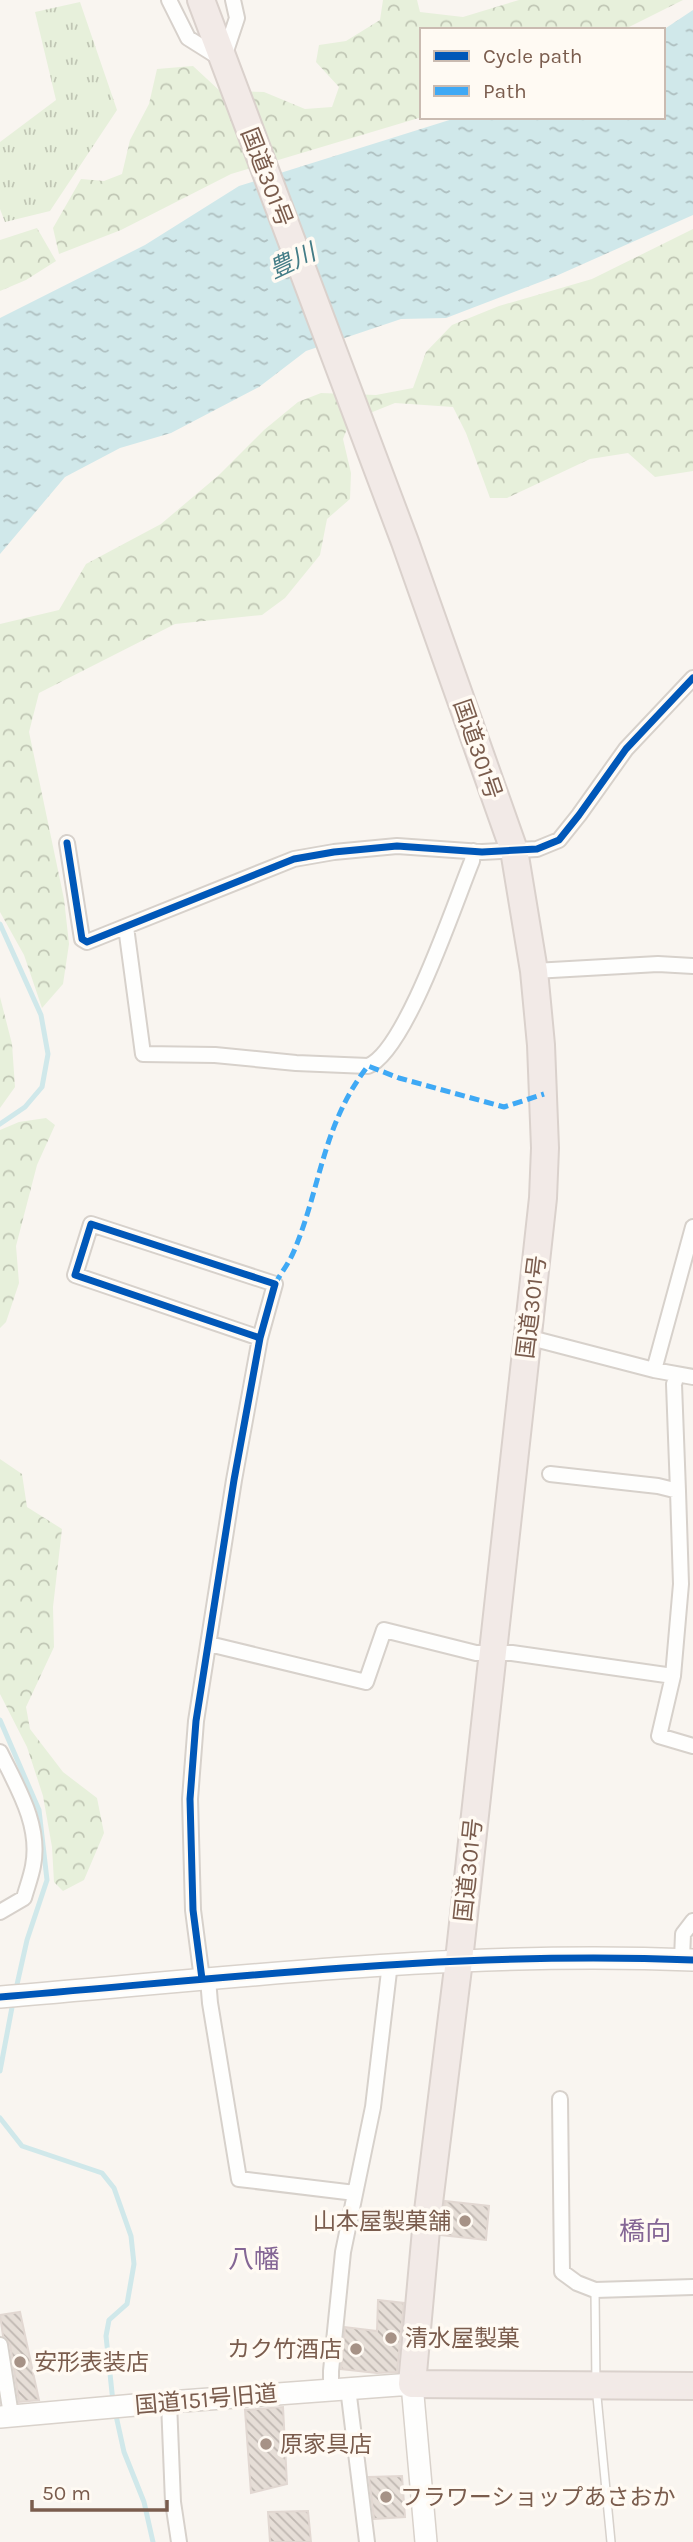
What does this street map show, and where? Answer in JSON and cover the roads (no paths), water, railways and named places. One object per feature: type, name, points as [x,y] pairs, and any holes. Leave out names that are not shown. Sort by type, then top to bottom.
[{"type":"highway","name":"国道301号","points":[[201,0],[405,542],[514,850],[534,971],[541,1045],[545,1148],[543,1198],[427,2219],[412,2384]]},
{"type":"highway","points":[[412,2384],[693,2386]]},
{"type":"street","points":[[169,0],[188,38],[223,60],[237,18],[233,0]]},
{"type":"street","points":[[67,843],[82,939],[87,942],[294,859],[397,846],[473,851],[537,849],[559,839],[626,749],[693,678]]},
{"type":"street","points":[[127,927],[143,1055],[215,1055],[309,1064],[368,1066],[376,1063],[405,1022],[472,861],[473,851]]},
{"type":"street","points":[[534,971],[658,964],[693,966]]},
{"type":"street","points":[[260,1338],[75,1275],[90,1224],[275,1284],[260,1338],[220,1564],[196,1721],[190,1799],[194,1910],[239,2179],[355,2193]]},
{"type":"street","points":[[654,1370],[693,1227]]},
{"type":"street","points":[[527,1336],[654,1370],[693,1377]]},
{"type":"street","points":[[677,1375],[674,1384],[681,1584],[673,1676],[659,1736],[693,1746]]},
{"type":"street","points":[[550,1475],[658,1486],[678,1491]]},
{"type":"street","points":[[677,1627],[693,1630]]},
{"type":"street","points":[[209,1644],[366,1682],[384,1630],[476,1653],[512,1653],[673,1676]]},
{"type":"street","points":[[0,1752],[30,1817],[35,1844],[34,1864],[24,1898],[0,1912]]},
{"type":"street","points":[[1,1997],[390,1963],[570,1958],[687,1959],[683,1934],[693,1921]]},
{"type":"street","points":[[367,2542],[339,2388],[343,2252],[373,2107],[390,1963]]},
{"type":"street","points":[[560,2099],[562,2272],[577,2283],[595,2290],[693,2287]]},
{"type":"street","points":[[0,2345],[5,2416]]},
{"type":"street","points":[[412,2384],[426,2542]]},
{"type":"street","name":"国道151号旧道","points":[[5,2416],[412,2384]]},
{"type":"street","points":[[169,2402],[173,2502],[179,2542]]},
{"type":"lane","points":[[595,2290],[596,2386],[611,2542]]},
{"type":"water","name":"豊川","points":[[693,10],[693,215],[556,276],[446,318],[401,319],[306,351],[259,387],[171,433],[120,448],[65,477],[0,554],[0,318],[145,245],[239,186],[453,119],[665,119],[665,29]]},
{"type":"waterway","points":[[0,924],[41,1015],[48,1054],[42,1087],[25,1107],[0,1124]]},
{"type":"waterway","points":[[0,1720],[39,1810],[47,1880],[27,1940],[16,1989]]},
{"type":"waterway","points":[[0,2071],[13,2002]]},
{"type":"waterway","points":[[0,2118],[22,2146],[102,2173],[114,2188],[131,2236],[134,2264],[127,2304],[109,2320],[106,2336],[113,2402]]},
{"type":"waterway","points":[[115,2411],[124,2452],[144,2502],[153,2542]]},
{"type":"place","name":"山本屋製菓舗","points":[[465,2221]]},
{"type":"place","name":"清水屋製菓","points":[[391,2338]]},
{"type":"place","name":"カク竹酒店","points":[[356,2349]]},
{"type":"place","name":"安形表装店","points":[[20,2362]]},
{"type":"place","name":"原家具店","points":[[266,2444]]},
{"type":"place","name":"フラワーショップあさおか","points":[[386,2497]]},
{"type":"district","name":"橋向","points":[[645,2231]]},
{"type":"district","name":"八幡","points":[[254,2259]]}]
